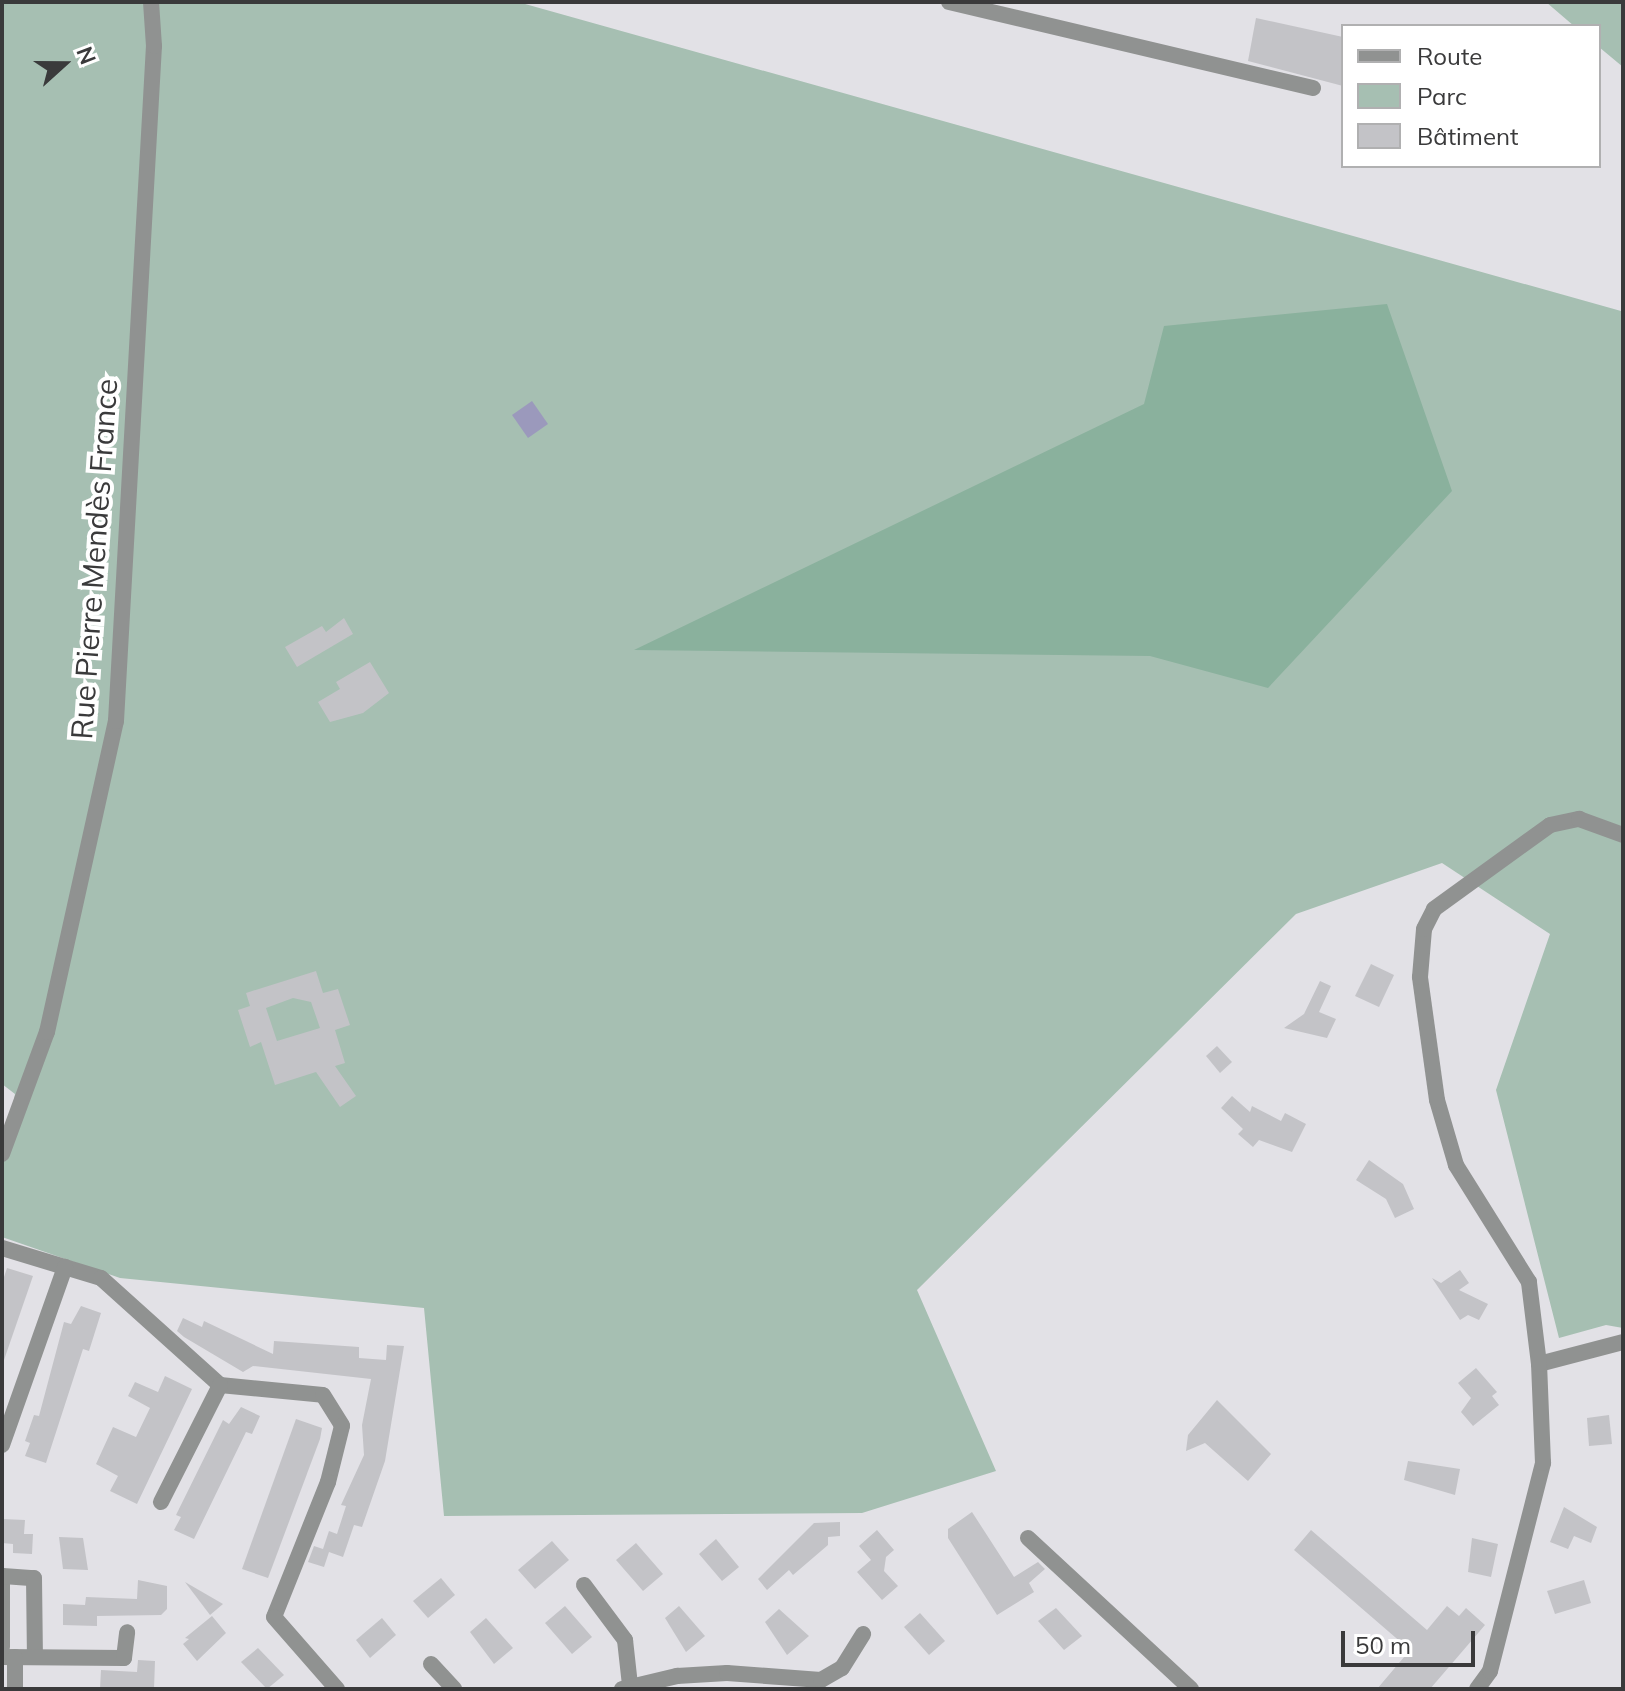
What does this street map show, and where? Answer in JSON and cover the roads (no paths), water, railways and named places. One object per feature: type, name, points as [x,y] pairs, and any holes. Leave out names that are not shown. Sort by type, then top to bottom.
[{"type":"street","name":"Rue Pierre Mendès France","points":[[2,1154],[47,1032],[116,721],[154,46],[151,2]]},
{"type":"street","points":[[949,2],[1313,88]]},
{"type":"street","points":[[1477,1689],[1490,1671],[1543,1463],[1539,1364],[1529,1282],[1456,1165],[1437,1100],[1420,977],[1424,929],[1434,909],[1550,825],[1579,819],[1623,835]]},
{"type":"street","points":[[2,1248],[101,1278],[220,1385],[323,1395],[342,1426],[328,1482],[274,1617],[337,1689]]},
{"type":"street","points":[[2,1445],[65,1267]]},
{"type":"street","points":[[1539,1364],[1623,1342]]},
{"type":"street","points":[[161,1502],[220,1385]]},
{"type":"street","points":[[1028,1538],[1191,1689]]},
{"type":"street","points":[[15,1689],[6,1653],[2,1576],[34,1578],[35,1657]]},
{"type":"street","points":[[584,1585],[625,1640],[626,1687],[727,1673],[821,1680],[842,1668],[863,1634]]},
{"type":"street","points":[[6,1653],[35,1657],[124,1658],[127,1632]]},
{"type":"street","points":[[431,1664],[454,1689]]},
{"type":"water","points":[[532,401],[548,424],[528,438],[512,415]]}]
